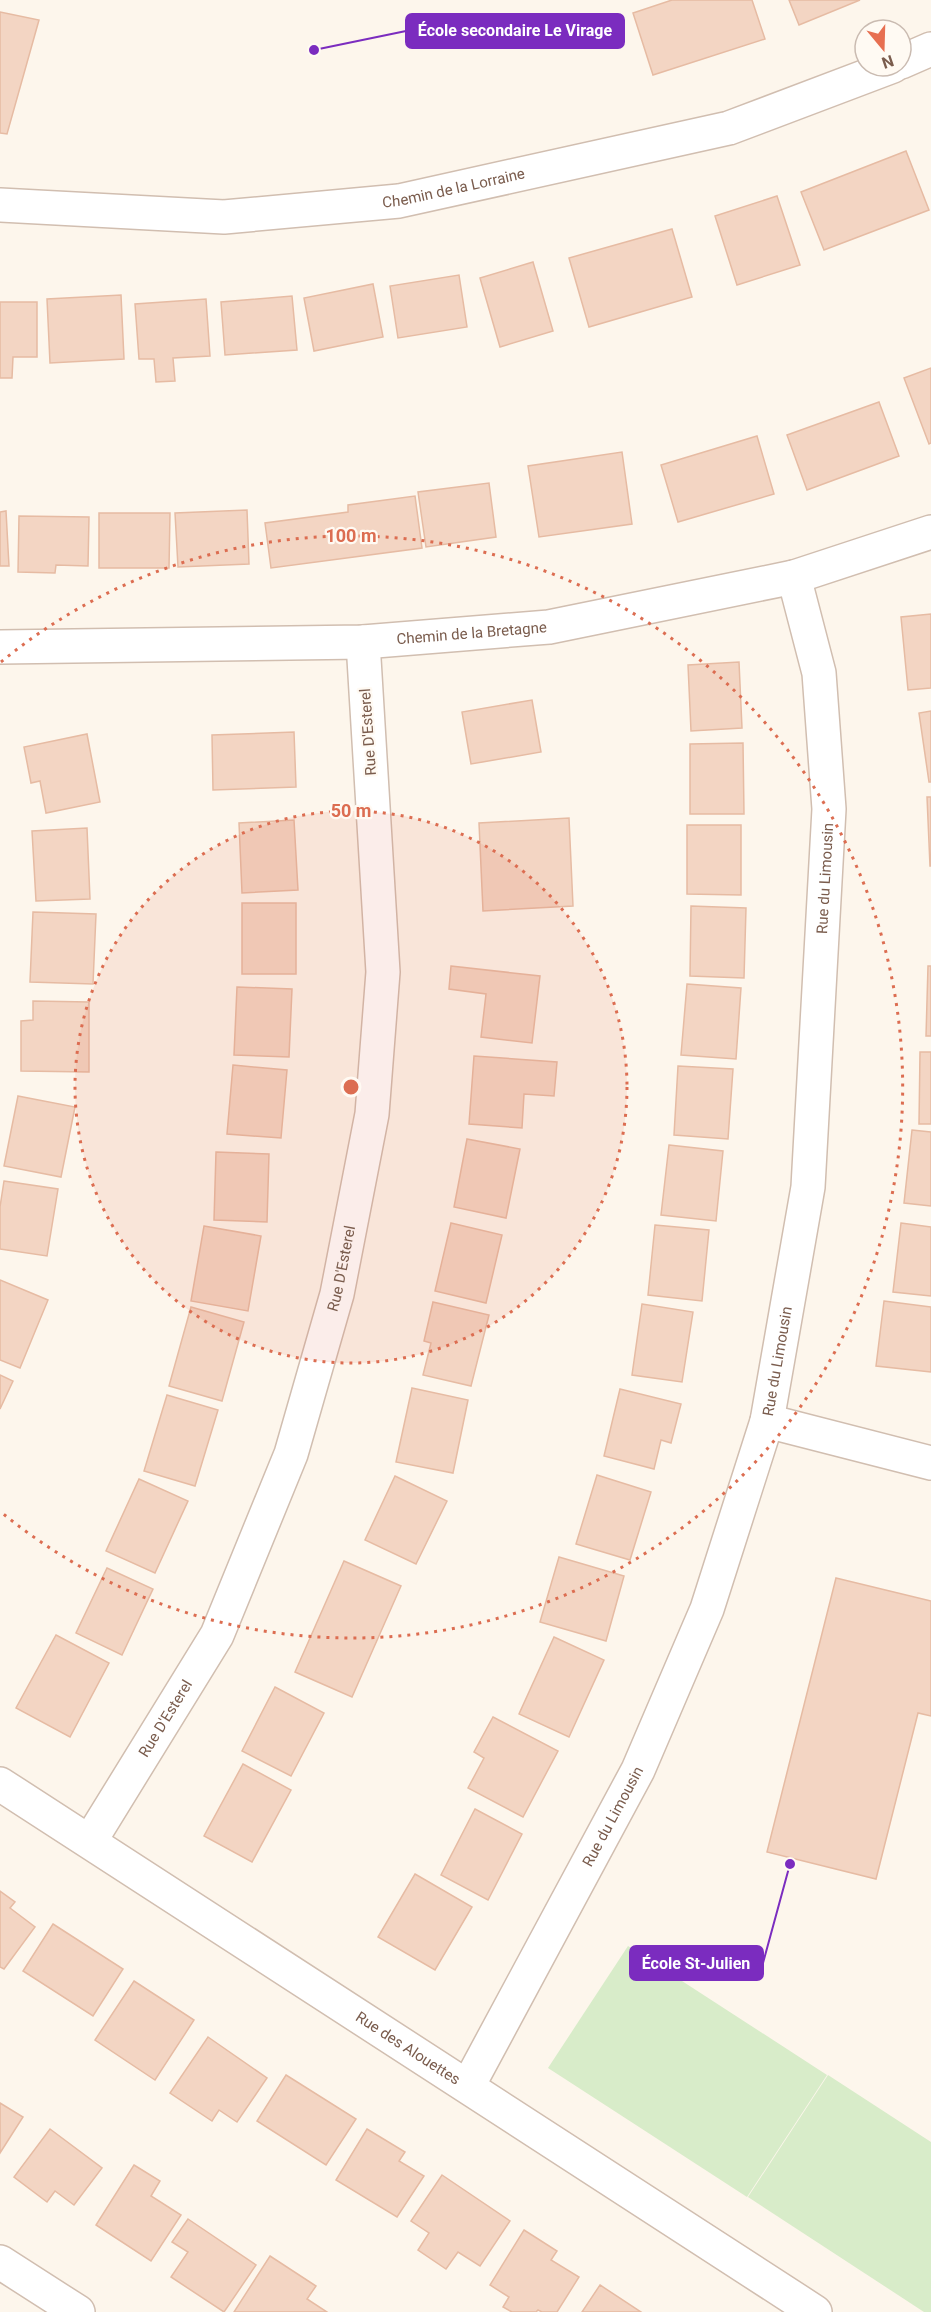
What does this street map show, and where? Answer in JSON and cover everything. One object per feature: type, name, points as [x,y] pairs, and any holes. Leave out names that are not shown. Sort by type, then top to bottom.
[{"type":"street","points":[[913,57],[931,49]]},
{"type":"street","name":"Chemin de la Lorraine","points":[[0,205],[224,217],[399,201],[729,128],[865,78]]},
{"type":"street","name":"Chemin de la Bretagne","points":[[0,647],[363,642],[549,627],[794,577],[931,532]]},
{"type":"street","name":"Rue du Limousin","points":[[468,2086],[638,1770],[707,1609],[767,1421],[808,1187],[829,809],[819,673],[794,577]]},
{"type":"street","name":"Rue D'Esterel","points":[[90,1841],[217,1635],[291,1454],[338,1294],[372,1114],[383,972],[363,642]]},
{"type":"street","points":[[767,1421],[931,1462]]},
{"type":"street","name":"Rue des Alouettes","points":[[0,1784],[815,2312]]},
{"type":"street","points":[[0,2262],[78,2312]]},
{"type":"green space","points":[[628,1946],[827,2075],[747,2197],[548,2068]]},
{"type":"green space","points":[[828,2075],[931,2142],[931,2312],[924,2312],[748,2197]]},
{"type":"building","points":[[672,0],[752,0],[765,39],[653,75],[633,13]]},
{"type":"building","points":[[789,0],[860,0],[799,25]]},
{"type":"building","points":[[0,12],[39,20],[7,134],[0,133]]},
{"type":"building","points":[[906,151],[929,210],[824,250],[801,192]]},
{"type":"building","points":[[777,196],[800,265],[737,285],[715,216]]},
{"type":"building","points":[[672,229],[692,297],[589,327],[569,258]]},
{"type":"building","points":[[533,262],[553,331],[500,347],[480,278]]},
{"type":"building","points":[[459,275],[467,327],[398,338],[390,286]]},
{"type":"building","points":[[373,284],[383,337],[314,351],[304,298]]},
{"type":"building","points":[[121,295],[124,359],[50,363],[47,299]]},
{"type":"building","points":[[292,296],[297,350],[225,355],[221,302]]},
{"type":"building","points":[[206,299],[210,356],[173,358],[175,381],[156,382],[154,359],[139,359],[135,304]]},
{"type":"building","points":[[0,302],[37,302],[37,357],[13,357],[12,378],[0,378]]},
{"type":"building","points":[[931,368],[931,443],[929,444],[904,378]]},
{"type":"building","points":[[879,402],[899,456],[807,490],[787,435]]},
{"type":"building","points":[[757,436],[774,494],[678,522],[661,465]]},
{"type":"building","points":[[622,452],[632,524],[539,537],[528,466]]},
{"type":"building","points":[[489,483],[496,537],[426,547],[418,492]]},
{"type":"building","points":[[415,496],[422,548],[271,568],[265,523],[348,512],[348,505]]},
{"type":"building","points":[[247,510],[249,564],[178,567],[175,513]]},
{"type":"building","points":[[6,511],[9,566],[0,566],[0,512]]},
{"type":"building","points":[[99,513],[170,513],[169,568],[99,568]]},
{"type":"building","points":[[19,516],[89,517],[88,566],[56,565],[55,573],[18,572]]},
{"type":"building","points":[[931,614],[931,688],[908,690],[901,617]]},
{"type":"building","points":[[739,662],[742,728],[691,731],[688,665]]},
{"type":"building","points":[[532,700],[541,752],[471,764],[462,712]]},
{"type":"building","points":[[931,711],[931,782],[929,782],[919,713]]},
{"type":"building","points":[[294,732],[296,787],[213,790],[212,735]]},
{"type":"building","points":[[87,734],[100,802],[46,813],[40,781],[31,783],[24,747]]},
{"type":"building","points":[[743,743],[744,814],[690,814],[690,744]]},
{"type":"building","points":[[927,797],[931,797],[931,866],[930,866]]},
{"type":"building","points":[[569,818],[573,906],[483,911],[479,823]]},
{"type":"building","points":[[294,820],[298,890],[242,893],[239,823]]},
{"type":"building","points":[[687,825],[741,825],[741,895],[687,894]]},
{"type":"building","points":[[87,828],[90,899],[36,901],[32,831]]},
{"type":"building","points":[[242,903],[296,903],[296,974],[242,974]]},
{"type":"building","points":[[691,906],[746,908],[744,978],[690,976]]},
{"type":"building","points":[[33,912],[96,914],[93,984],[30,982]]},
{"type":"building","points":[[451,966],[540,976],[532,1043],[481,1037],[486,994],[449,989]]},
{"type":"building","points":[[928,966],[931,966],[931,1036],[926,1036]]},
{"type":"building","points":[[687,984],[741,988],[736,1059],[681,1055]]},
{"type":"building","points":[[237,987],[292,989],[289,1057],[234,1055]]},
{"type":"building","points":[[33,1001],[89,1002],[89,1072],[21,1071],[21,1021],[33,1020]]},
{"type":"building","points":[[920,1052],[931,1052],[931,1124],[919,1124]]},
{"type":"building","points":[[474,1056],[557,1062],[554,1096],[524,1094],[522,1128],[469,1124]]},
{"type":"building","points":[[233,1065],[287,1070],[281,1138],[227,1134]]},
{"type":"building","points":[[678,1066],[733,1069],[728,1139],[674,1135]]},
{"type":"building","points":[[18,1096],[75,1107],[61,1177],[4,1166]]},
{"type":"building","points":[[912,1130],[931,1132],[931,1206],[904,1203]]},
{"type":"building","points":[[467,1139],[520,1149],[506,1218],[454,1207]]},
{"type":"building","points":[[669,1145],[723,1151],[716,1221],[661,1215]]},
{"type":"building","points":[[216,1152],[269,1154],[267,1222],[214,1220]]},
{"type":"building","points":[[4,1181],[58,1189],[47,1256],[0,1249],[0,1207]]},
{"type":"building","points":[[451,1223],[502,1235],[486,1303],[435,1291]]},
{"type":"building","points":[[901,1223],[931,1227],[931,1296],[893,1292]]},
{"type":"building","points":[[655,1225],[709,1230],[702,1301],[648,1295]]},
{"type":"building","points":[[204,1226],[261,1236],[248,1311],[191,1301]]},
{"type":"building","points":[[0,1280],[48,1300],[20,1368],[0,1360]]},
{"type":"building","points":[[884,1301],[931,1307],[931,1372],[876,1366]]},
{"type":"building","points":[[433,1302],[489,1315],[471,1386],[423,1375],[431,1343],[424,1341]]},
{"type":"building","points":[[642,1304],[693,1312],[682,1382],[632,1375]]},
{"type":"building","points":[[191,1307],[244,1322],[222,1401],[169,1386]]},
{"type":"building","points":[[0,1375],[13,1381],[0,1409]]},
{"type":"building","points":[[412,1388],[468,1400],[453,1473],[396,1462]]},
{"type":"building","points":[[620,1389],[681,1404],[671,1443],[661,1440],[654,1469],[604,1456]]},
{"type":"building","points":[[167,1395],[218,1410],[195,1486],[144,1471]]},
{"type":"building","points":[[597,1475],[651,1492],[630,1560],[576,1544]]},
{"type":"building","points":[[395,1476],[447,1501],[416,1564],[365,1540]]},
{"type":"building","points":[[139,1479],[188,1501],[155,1573],[106,1551]]},
{"type":"building","points":[[559,1557],[624,1576],[606,1641],[540,1622]]},
{"type":"building","points":[[344,1561],[401,1586],[352,1697],[295,1672]]},
{"type":"building","points":[[107,1568],[153,1589],[122,1655],[76,1633]]},
{"type":"building","points":[[836,1578],[931,1601],[931,1716],[918,1713],[876,1879],[767,1852]]},
{"type":"building","points":[[56,1635],[109,1663],[70,1737],[16,1708]]},
{"type":"building","points":[[554,1637],[604,1660],[569,1737],[519,1714]]},
{"type":"building","points":[[275,1687],[324,1713],[291,1776],[242,1751]]},
{"type":"building","points":[[493,1717],[558,1751],[523,1817],[468,1788],[484,1758],[474,1752]]},
{"type":"building","points":[[243,1764],[291,1790],[252,1862],[204,1836]]},
{"type":"building","points":[[475,1809],[522,1834],[488,1900],[441,1875]]},
{"type":"building","points":[[415,1874],[472,1907],[435,1970],[378,1937]]},
{"type":"building","points":[[0,1891],[15,1902],[10,1908],[35,1927],[4,1969],[0,1967]]},
{"type":"building","points":[[53,1924],[123,1969],[93,2016],[23,1971]]},
{"type":"building","points":[[134,1981],[194,2020],[155,2080],[95,2040]]},
{"type":"building","points":[[208,2037],[267,2078],[237,2122],[219,2110],[212,2121],[170,2093]]},
{"type":"building","points":[[286,2075],[356,2119],[326,2165],[257,2121]]},
{"type":"building","points":[[0,2103],[23,2117],[0,2153]]},
{"type":"building","points":[[50,2129],[102,2168],[74,2205],[55,2191],[47,2202],[14,2177]]},
{"type":"building","points":[[367,2129],[405,2152],[399,2161],[424,2176],[397,2217],[336,2180]]},
{"type":"building","points":[[134,2165],[160,2181],[151,2196],[181,2215],[151,2261],[96,2225]]},
{"type":"building","points":[[442,2175],[510,2221],[480,2266],[458,2252],[446,2269],[418,2250],[429,2233],[411,2221]]},
{"type":"building","points":[[188,2219],[256,2265],[224,2312],[171,2277],[188,2252],[172,2242]]},
{"type":"building","points":[[524,2230],[557,2251],[551,2260],[579,2277],[557,2312],[538,2310],[536,2312],[512,2312],[503,2307],[509,2297],[490,2285]]},
{"type":"building","points":[[270,2256],[316,2286],[307,2299],[327,2312],[234,2312]]},
{"type":"building","points":[[600,2285],[641,2312],[582,2312]]},
{"type":"place","name":"École secondaire Le Virage","points":[[314,50]]},
{"type":"place","name":"École St-Julien","points":[[790,1864]]}]
